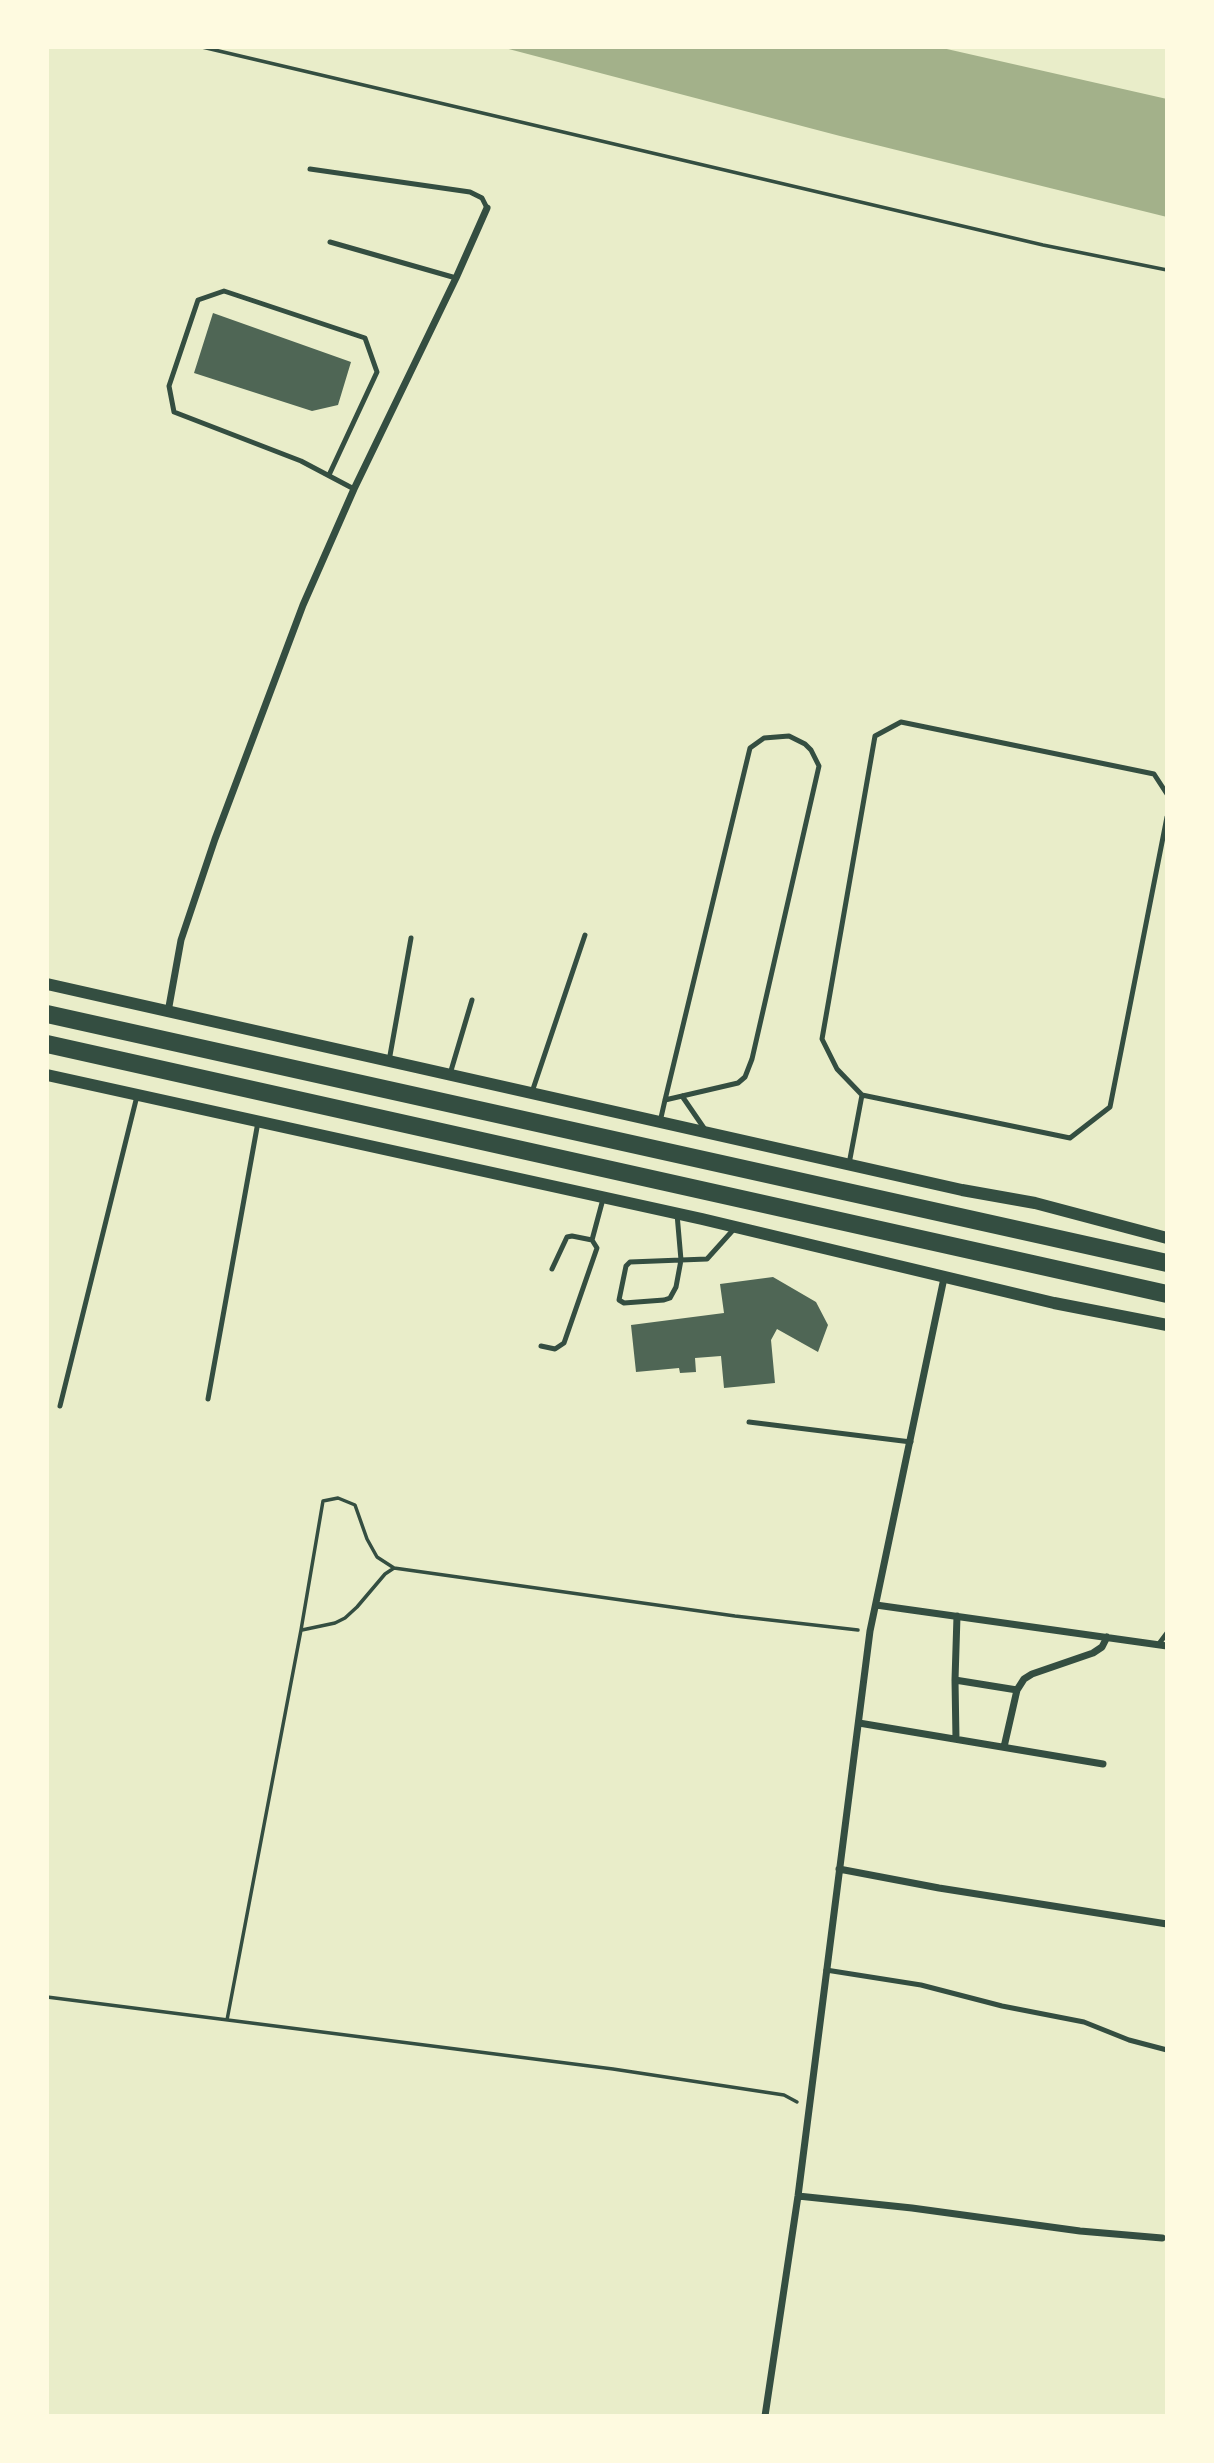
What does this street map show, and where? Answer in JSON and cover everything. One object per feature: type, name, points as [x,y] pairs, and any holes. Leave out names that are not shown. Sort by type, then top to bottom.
[{"type":"main road","points":[[47,1014],[1167,1263]]},
{"type":"main road","points":[[47,1044],[1167,1294]]},
{"type":"street","points":[[168,1012],[181,940],[215,839],[303,605],[354,489],[487,208]]},
{"type":"street","points":[[47,984],[962,1191],[1035,1203],[1167,1238]]},
{"type":"street","points":[[47,1075],[735,1227],[1055,1303],[1167,1325]]},
{"type":"street","points":[[765,2416],[798,2196],[870,1631],[944,1278]]},
{"type":"street","points":[[876,1605],[1162,1646]]},
{"type":"street","points":[[956,1739],[957,1616]]},
{"type":"street","points":[[1004,1747],[1020,1684],[1032,1674],[1099,1650],[1107,1637]]},
{"type":"street","points":[[955,1680],[1017,1690]]},
{"type":"street","points":[[859,1723],[1103,1763]]},
{"type":"street","points":[[839,1869],[939,1888],[1167,1924]]},
{"type":"street","points":[[798,2196],[912,2208],[1080,2231],[1162,2238]]},
{"type":"lane","points":[[310,169],[470,192],[482,198],[487,208]]},
{"type":"lane","points":[[330,242],[456,278]]},
{"type":"lane","points":[[329,475],[377,372],[365,338],[224,291],[198,300],[169,386],[174,412],[301,461],[354,489]]},
{"type":"lane","points":[[1167,794],[1154,774],[901,722],[876,736],[822,1039],[837,1069],[862,1095],[1070,1138],[1110,1107],[1167,817]]},
{"type":"lane","points":[[660,1122],[750,748],[764,738],[789,736],[805,744],[819,766],[752,1059],[743,1080],[666,1100]]},
{"type":"lane","points":[[532,1093],[585,935]]},
{"type":"lane","points":[[389,1061],[411,938]]},
{"type":"lane","points":[[450,1074],[472,1000]]},
{"type":"lane","points":[[849,1164],[862,1095]]},
{"type":"lane","points":[[60,1406],[137,1096]]},
{"type":"lane","points":[[682,1096],[708,1133]]},
{"type":"lane","points":[[208,1399],[258,1122]]},
{"type":"lane","points":[[592,1240],[603,1199]]},
{"type":"lane","points":[[677,1214],[681,1260],[676,1287],[670,1298],[624,1303],[618,1299],[626,1266],[630,1262],[681,1260],[707,1259],[735,1227]]},
{"type":"lane","points":[[541,1346],[555,1349],[564,1343],[597,1248],[596,1244],[592,1240],[567,1237],[552,1269]]},
{"type":"lane","points":[[749,1422],[911,1442]]},
{"type":"lane","points":[[1162,1646],[1167,1633]]},
{"type":"lane","points":[[826,1970],[921,1985],[1002,2006],[1084,2022],[1129,2040],[1167,2050]]},
{"type":"path","points":[[202,47],[1043,245],[1167,270]]},
{"type":"path","points":[[227,2020],[323,1502],[338,1497],[355,1505],[367,1539],[377,1557],[394,1568],[735,1616],[870,1631]]},
{"type":"path","points":[[301,1630],[335,1623],[345,1618],[385,1574],[394,1568]]},
{"type":"path","points":[[47,1997],[639,2073],[784,2095],[809,2108]]},
{"type":"shaded area","points":[[501,47],[938,47],[1167,99],[1167,217],[840,136]]},
{"type":"building","points":[[213,313],[351,362],[338,405],[312,411],[194,373]]},
{"type":"building","points":[[773,1277],[816,1302],[828,1325],[818,1352],[777,1329],[771,1340],[775,1383],[724,1388],[721,1356],[695,1358],[696,1372],[680,1373],[679,1368],[636,1372],[631,1325],[724,1313],[720,1284]]}]
